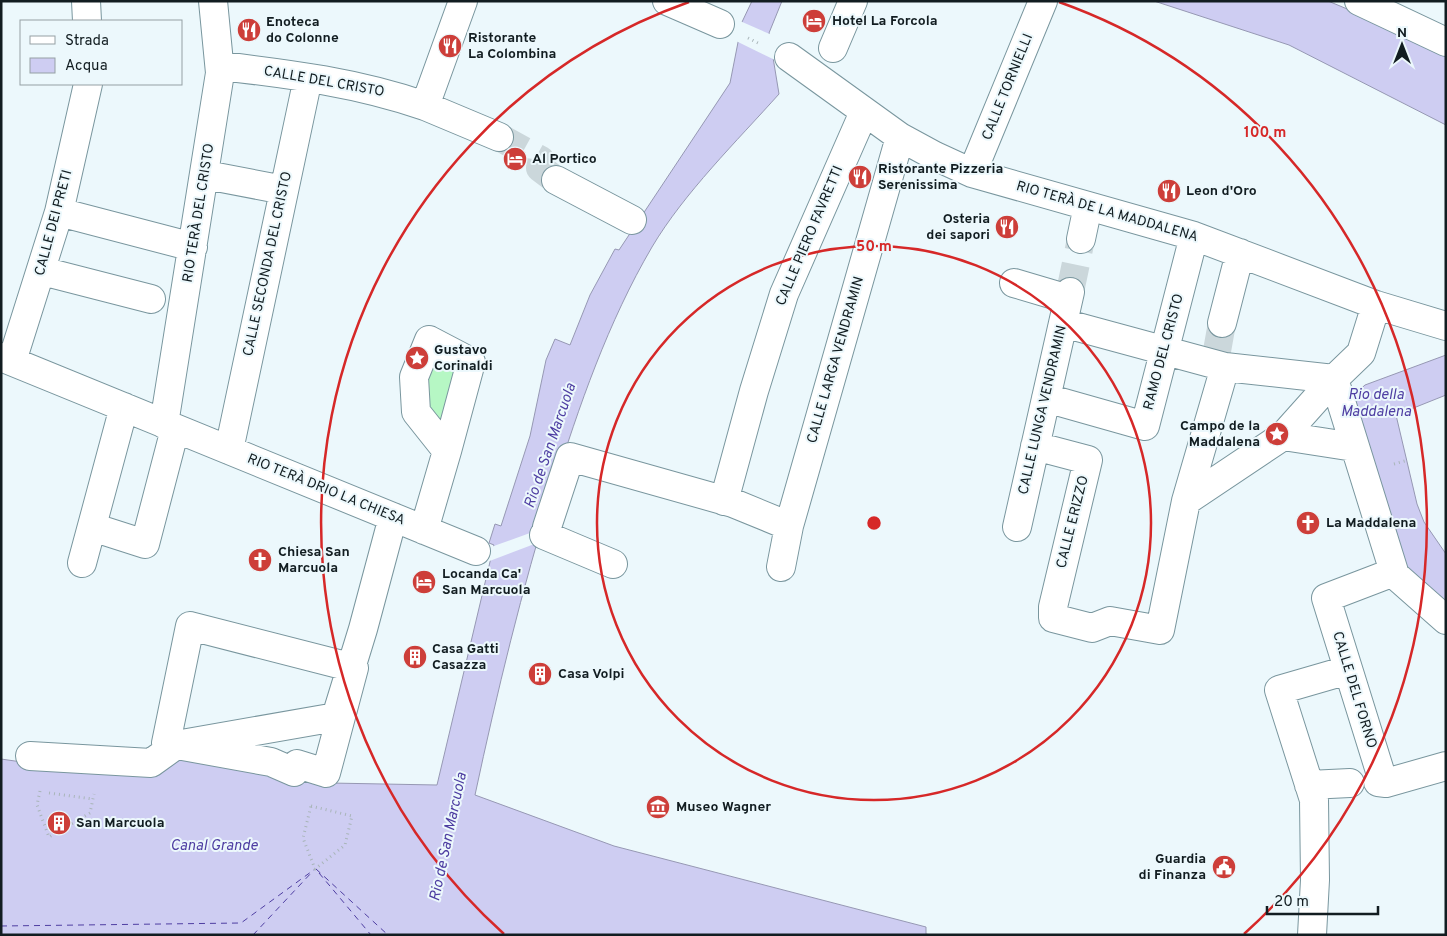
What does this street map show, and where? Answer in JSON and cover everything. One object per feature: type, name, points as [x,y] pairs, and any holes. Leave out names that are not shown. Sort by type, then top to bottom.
[{"type":"street","points":[[86,1],[87,20]]},
{"type":"street","name":"RIO TERÀ DEL CRISTO","points":[[169,426],[169,303],[194,247],[221,66],[213,1]]},
{"type":"street","points":[[425,106],[437,68],[463,1]]},
{"type":"street","points":[[825,65],[853,1]]},
{"type":"street","name":"CALLE TORNIELLI","points":[[972,173],[1043,1]]},
{"type":"street","points":[[1359,1],[1446,42]]},
{"type":"street","points":[[684,4],[720,24]]},
{"type":"street","name":"RIO TERÀ DE LA MADDALENA","points":[[789,57],[825,65],[864,112],[900,137],[972,173],[1194,236],[1376,305],[1446,326]]},
{"type":"street","name":"CALLE DEL CRISTO","points":[[221,66],[308,78],[385,92],[425,106],[499,137]]},
{"type":"street","name":"CALLE SECONDA DEL CRISTO","points":[[229,450],[308,78]]},
{"type":"street","name":"CALLE DEI PRETI","points":[[7,359],[42,271],[59,212],[88,85]]},
{"type":"street","name":"CALLE PIERO FAVRETTI","points":[[728,502],[754,391],[784,294],[864,112]]},
{"type":"street","name":"CALLE LARGA VENDRAMIN","points":[[781,567],[789,526],[900,137]]},
{"type":"street","points":[[206,175],[284,190]]},
{"type":"street","points":[[556,180],[632,220]]},
{"type":"street","points":[[1081,240],[1088,206]]},
{"type":"street","points":[[59,212],[194,247]]},
{"type":"street","name":"RAMO DEL CRISTO","points":[[1046,398],[1145,426],[1194,236]]},
{"type":"street","points":[[1222,323],[1240,253]]},
{"type":"street","points":[[42,271],[169,303]]},
{"type":"street","points":[[1014,283],[1067,304],[1165,352],[1334,378]]},
{"type":"street","name":"CALLE LUNGA VENDRAMIN","points":[[1017,527],[1067,304]]},
{"type":"street","points":[[1219,361],[1202,419],[1196,418],[1181,500],[1186,501],[1283,436],[1334,378],[1361,353],[1376,305]]},
{"type":"street","name":"RIO TERÀ DRIO LA CHIESA","points":[[7,359],[476,551]]},
{"type":"street","points":[[1334,378],[1395,574],[1446,620]]},
{"type":"street","points":[[82,563],[124,407]]},
{"type":"street","points":[[92,527],[145,544],[164,473],[169,426]]},
{"type":"street","points":[[1283,436],[1354,447]]},
{"type":"street","name":"CALLE ERIZZO","points":[[1035,446],[1088,460],[1052,607],[1052,618],[1092,628],[1110,622],[1160,630],[1186,501]]},
{"type":"street","points":[[424,530],[447,451]]},
{"type":"street","points":[[613,564],[545,531],[570,457],[728,502],[789,526]]},
{"type":"street","points":[[322,772],[393,517]]},
{"type":"street","name":"CALLE DEL FORNO","points":[[1395,574],[1326,598],[1380,782],[1404,778],[1446,766]]},
{"type":"street","points":[[190,626],[352,667],[354,668],[326,773],[296,764],[294,772],[271,762],[166,743],[190,626]]},
{"type":"street","points":[[1312,935],[1314,800],[1279,690],[1348,670]]},
{"type":"street","points":[[30,756],[152,763],[176,745],[336,717]]},
{"type":"street","points":[[1309,785],[1350,783]]},
{"type":"path","points":[[751,39],[761,44]]},
{"type":"path","points":[[1402,462],[1408,460]]},
{"type":"path","points":[[90,813],[49,837],[37,805],[38,791],[92,799]]},
{"type":"path","points":[[311,806],[352,816],[345,845],[315,869],[303,838],[311,806],[314,798]]},
{"type":"green space","points":[[431,350],[463,366],[442,433],[419,404]]},
{"type":"water","name":"Canal Grande","points":[[752,1],[782,1],[769,33],[779,94],[679,207],[652,247],[608,335],[573,427],[531,565],[492,718],[475,795],[614,846],[926,927],[926,934],[930,935],[1,935],[1,759],[98,773],[160,774],[192,751],[330,783],[437,785],[494,545],[489,543],[495,524],[501,526],[530,436],[546,360],[555,339],[570,345],[590,295],[615,249],[619,250],[730,83],[742,22]]},
{"type":"water","points":[[1154,1],[1328,1],[1412,36],[1446,55],[1446,125],[1289,45]]},
{"type":"water","name":"Rio della Maddalena","points":[[1446,355],[1446,395],[1396,415],[1417,504],[1424,522],[1446,554],[1446,609],[1399,558],[1354,398],[1356,393],[1365,385]]},
{"type":"pier","points":[[740,21],[772,35],[777,61],[736,41]]},
{"type":"pier","points":[[541,529],[537,543],[487,562],[491,547]]},
{"type":"ferry route","points":[[1,926],[241,923],[315,869]]},
{"type":"ferry route","points":[[316,869],[388,935]]},
{"type":"ferry route","points":[[253,935],[313,871]]},
{"type":"ferry route","points":[[319,873],[371,935]]},
{"type":"tunnel","points":[[499,137],[541,160],[540,168],[556,180]]},
{"type":"tunnel","points":[[1070,292],[1081,239]]},
{"type":"tunnel","points":[[1217,351],[1222,323]]},
{"type":"place","name":"Hotel La Forcola","points":[[814,21]]},
{"type":"place","name":"Enoteca do Colonne","points":[[249,30]]},
{"type":"place","name":"Ristorante La Colombina","points":[[450,46]]},
{"type":"place","name":"Al Portico","points":[[515,159]]},
{"type":"place","name":"Ristorante Pizzeria Serenissima","points":[[860,177]]},
{"type":"place","name":"Leon d'Oro","points":[[1169,191]]},
{"type":"place","name":"Osteria dei sapori","points":[[1007,227]]},
{"type":"place","name":"Gustavo Corinaldi","points":[[417,358]]},
{"type":"place","name":"Campo de la Maddalena","points":[[1277,434]]},
{"type":"place","name":"La Maddalena","points":[[1308,523]]},
{"type":"place","name":"Chiesa San Marcuola","points":[[260,560]]},
{"type":"place","name":"Locanda Ca' San Marcuola","points":[[424,582]]},
{"type":"place","name":"Casa Gatti Casazza","points":[[415,657]]},
{"type":"place","name":"Casa Volpi","points":[[540,674]]},
{"type":"place","name":"Museo Wagner","points":[[658,807]]},
{"type":"place","name":"San Marcuola","points":[[59,823]]},
{"type":"place","name":"Guardia di Finanza","points":[[1224,867]]},
{"type":"water label","name":"Rio de San Marcuola","points":[[551,446]]},
{"type":"water label","name":"Rio de San Marcuola","points":[[449,837]]}]
